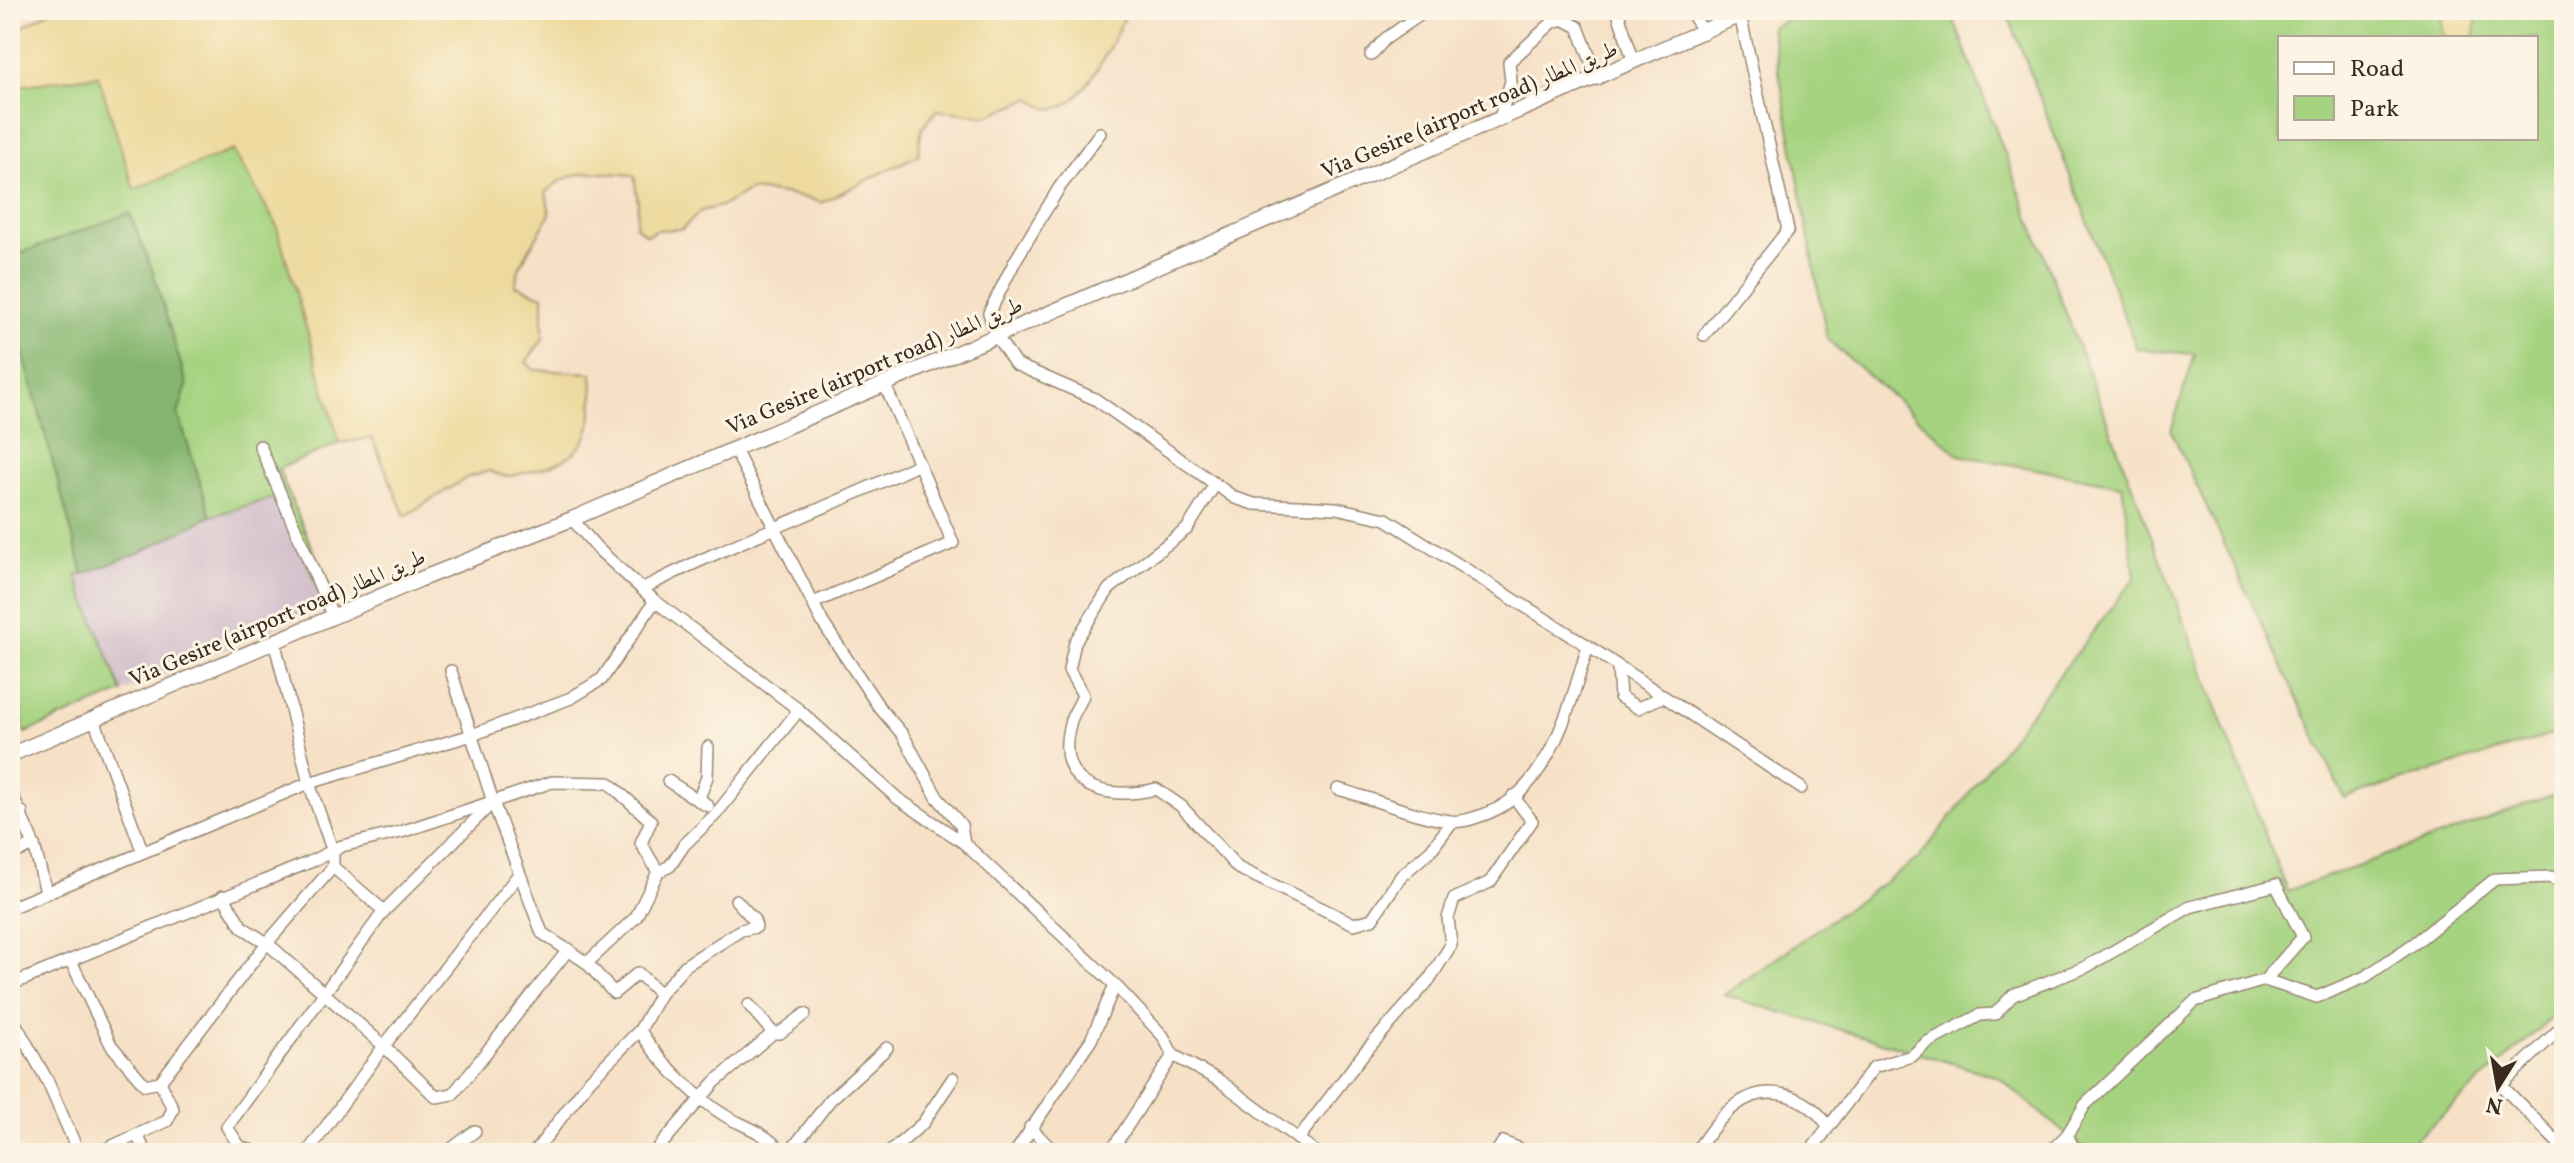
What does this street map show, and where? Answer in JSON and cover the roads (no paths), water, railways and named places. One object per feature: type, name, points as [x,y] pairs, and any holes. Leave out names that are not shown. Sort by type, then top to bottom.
[{"type":"main road","name":"Via Gesire (airport road) طريق المطار","points":[[10,755],[572,519],[1746,13]]},
{"type":"street","points":[[1371,55],[1385,39],[1427,10]]},
{"type":"street","points":[[1617,10],[1634,62]]},
{"type":"street","points":[[1690,10],[1704,33]]},
{"type":"street","points":[[1704,335],[1788,230],[1746,13]]},
{"type":"street","points":[[1499,121],[1511,81],[1509,62],[1553,22],[1563,19],[1578,27],[1598,79]]},
{"type":"street","points":[[1100,133],[1059,188],[1015,261],[989,313],[997,337],[1015,364],[1095,399],[1214,486],[1254,504],[1336,508],[1386,519],[1588,646],[1801,788]]},
{"type":"street","points":[[813,603],[953,543],[884,383]]},
{"type":"street","points":[[260,446],[333,617]]},
{"type":"street","points":[[734,448],[813,603],[879,707],[903,735],[937,797],[961,825],[964,843]]},
{"type":"street","points":[[642,589],[731,544],[919,464]]},
{"type":"street","points":[[1214,486],[1187,529],[1109,589],[1075,642],[1069,670],[1083,695],[1070,722],[1067,750],[1073,771],[1083,783],[1109,793],[1132,794],[1156,789],[1181,806],[1238,868],[1354,924],[1372,919],[1401,876],[1431,850],[1452,822]]},
{"type":"street","points":[[572,519],[598,549],[655,601],[799,710],[897,798],[964,843],[1115,985],[1163,1036],[1173,1055],[1220,1081],[1317,1153]]},
{"type":"street","points":[[10,908],[142,850],[309,783],[472,735],[571,698],[602,679],[655,601]]},
{"type":"street","points":[[71,961],[111,1045],[145,1085],[160,1082],[267,943],[333,867],[333,852],[309,783],[275,644]]},
{"type":"street","points":[[1338,789],[1452,822],[1489,813],[1535,775],[1560,729],[1588,646]]},
{"type":"street","points":[[1618,668],[1620,697],[1638,708],[1662,697]]},
{"type":"street","points":[[451,671],[493,802],[542,933],[587,963],[614,993],[638,973],[660,994]]},
{"type":"street","points":[[587,963],[636,917],[658,872],[670,866],[712,810],[799,710]]},
{"type":"street","points":[[94,719],[142,850]]},
{"type":"street","points":[[708,747],[707,777],[699,798],[712,810]]},
{"type":"street","points":[[668,781],[712,810]]},
{"type":"street","points":[[10,985],[368,837],[401,832],[552,782],[609,783],[651,821],[641,843],[658,872]]},
{"type":"street","points":[[10,790],[16,814],[34,845],[46,892]]},
{"type":"street","points":[[1298,1139],[1364,1053],[1429,980],[1451,945],[1448,918],[1454,899],[1490,882],[1532,821],[1513,796]]},
{"type":"street","points":[[259,1153],[240,1150],[227,1127],[384,911],[493,802]]},
{"type":"street","points":[[10,855],[34,845]]},
{"type":"street","points":[[333,867],[384,911]]},
{"type":"street","points":[[307,1153],[384,1046],[519,874]]},
{"type":"street","points":[[2265,980],[2317,997],[2365,977],[2415,943],[2495,879],[2551,877],[2564,885]]},
{"type":"street","points":[[1809,1153],[1874,1067],[1912,1056],[1926,1043],[1980,1015],[1995,1014],[2013,995],[2086,967],[2190,907],[2276,885],[2303,937],[2265,980],[2195,1001],[2085,1105],[2067,1135],[2049,1153]]},
{"type":"street","points":[[223,896],[242,927],[267,943],[284,962],[326,994],[436,1097],[453,1094],[569,949]]},
{"type":"street","points":[[534,1153],[590,1080],[640,1030],[660,994],[686,965],[741,930],[756,927],[754,920],[736,900]]},
{"type":"street","points":[[1015,1153],[1091,1040],[1115,985]]},
{"type":"street","points":[[749,1005],[773,1033]]},
{"type":"street","points":[[10,1014],[47,1080],[77,1149],[76,1153]]},
{"type":"street","points":[[654,1153],[701,1096],[773,1033],[780,1033],[805,1014]]},
{"type":"street","points":[[2564,1025],[2501,1085],[2564,1149]]},
{"type":"street","points":[[640,1030],[652,1051],[701,1096],[732,1119],[753,1126],[787,1153],[830,1100],[887,1048]]},
{"type":"street","points":[[1110,1153],[1173,1055]]},
{"type":"street","points":[[892,1151],[923,1123],[953,1078]]},
{"type":"street","points":[[97,1153],[167,1121],[173,1109],[160,1082]]},
{"type":"street","points":[[1695,1153],[1713,1127],[1736,1105],[1755,1095],[1773,1093],[1805,1102],[1828,1126]]},
{"type":"street","points":[[1030,1127],[1055,1153]]},
{"type":"street","points":[[446,1153],[475,1131]]},
{"type":"street","points":[[137,1135],[146,1153]]},
{"type":"street","points":[[2067,1135],[2076,1153]]},
{"type":"street","points":[[1496,1153],[1503,1142],[1530,1153]]}]
